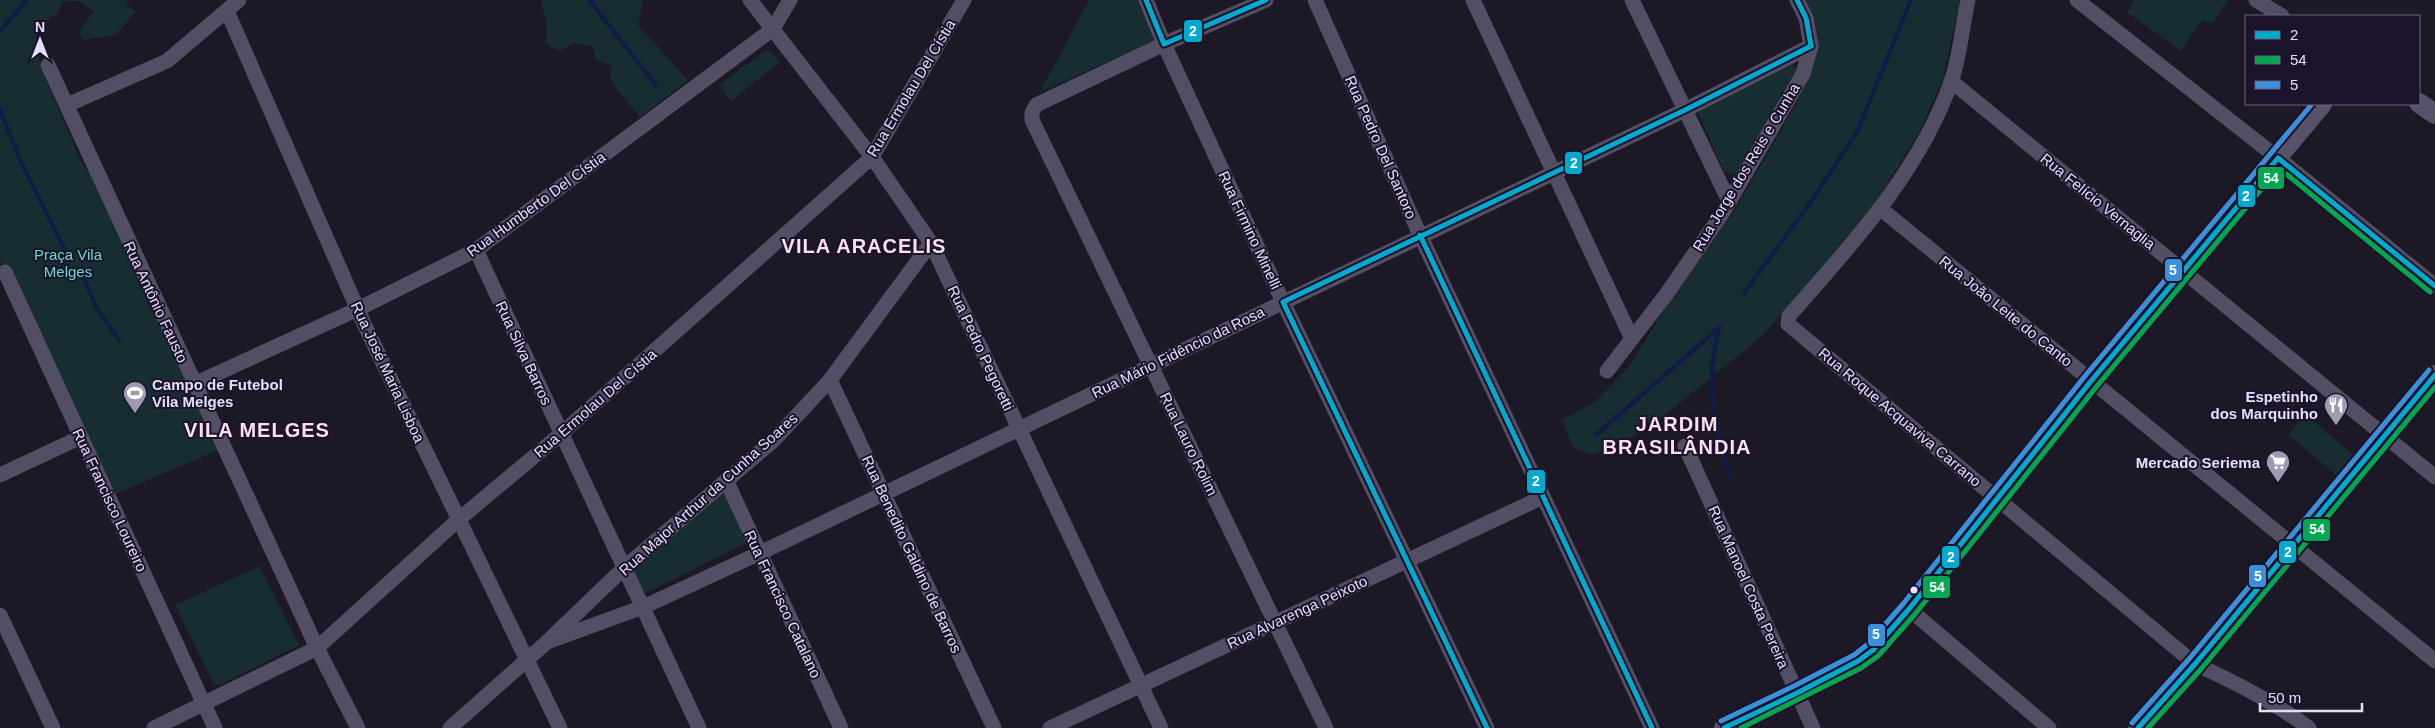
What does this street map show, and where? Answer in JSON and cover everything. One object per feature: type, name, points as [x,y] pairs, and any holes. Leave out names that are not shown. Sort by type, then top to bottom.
[{"type":"street","points":[[67,105],[167,61],[239,0]]},
{"type":"street","name":"Rua Pedro Pegoretti","points":[[750,0],[872,157],[931,243],[1161,728]]},
{"type":"street","name":"Rua Humberto Del Cístia","points":[[194,384],[358,309],[476,250],[772,29],[790,0]]},
{"type":"street","name":"Rua Ermolau Del Cístia","points":[[154,728],[317,648],[458,520],[562,433],[872,157],[964,0]]},
{"type":"street","name":"Rua Firmino Minelli","points":[[1146,0],[1164,44],[1283,302],[1408,560],[1486,728]]},
{"type":"street","points":[[1164,44],[1266,0]]},
{"type":"street","name":"Rua Pedro Del Santoro","points":[[1315,0],[1420,235],[1652,728]]},
{"type":"street","points":[[1473,0],[1631,337]]},
{"type":"street","points":[[1632,0],[1729,201]]},
{"type":"street","name":"Rua Jorge dos Reis e Cunha","points":[[1607,371],[1631,337],[1665,296],[1729,201],[1803,74],[1812,46],[1806,18],[1797,0]]},
{"type":"street","points":[[1881,209],[1926,139],[1951,81],[1968,0]]},
{"type":"street","points":[[2077,0],[2278,158],[2435,286]]},
{"type":"street","points":[[2256,0],[2280,15]]},
{"type":"street","name":"Rua José Maria Lisboa","points":[[227,11],[358,309],[458,520],[560,728]]},
{"type":"street","name":"Rua Lauro Rolim","points":[[1164,44],[1036,105],[1032,120],[1326,728]]},
{"type":"street","name":"Rua Mário Fidêncio da Rosa","points":[[760,553],[1553,171],[1685,110],[1812,46]]},
{"type":"street","name":"Rua Antônio Fausto","points":[[48,65],[317,648],[358,728]]},
{"type":"street","name":"Rua Felício Vernaglia","points":[[1951,81],[2435,476]]},
{"type":"street","points":[[1724,728],[1797,693],[1858,661],[1873,650],[1909,609],[2092,381],[2321,105]]},
{"type":"street","points":[[2420,105],[2435,114]]},
{"type":"street","name":"Rua Roque Acquaviva Carrano","points":[[1881,209],[1789,316],[1788,324],[2195,664],[2245,688],[2289,713],[2309,728]]},
{"type":"street","name":"Rua João Leite do Canto","points":[[1881,209],[2435,661]]},
{"type":"street","name":"Rua Major Arthur da Cunha Soares","points":[[450,728],[547,642],[625,567],[775,439],[830,380],[931,243]]},
{"type":"street","name":"Rua Silva Barros","points":[[476,250],[699,728]]},
{"type":"street","name":"Rua Francisco Loureiro","points":[[2,277],[81,437],[215,728]]},
{"type":"street","points":[[2138,728],[2195,664],[2435,375]]},
{"type":"street","name":"Rua Benedito Galdino de Barros","points":[[830,380],[994,728]]},
{"type":"street","points":[[0,475],[81,437]]},
{"type":"street","name":"Rua Manoel Costa Pereira","points":[[1685,446],[1813,728]]},
{"type":"street","name":"Rua Francisco Catalano","points":[[726,480],[841,728]]},
{"type":"street","name":"Rua Alvarenga Peixoto","points":[[1050,728],[1543,497]]},
{"type":"street","name":"Rua Major Arthur da Cunha Soares","points":[[547,642],[643,607],[760,553]]},
{"type":"street","points":[[1909,609],[2049,728]]},
{"type":"street","points":[[0,614],[53,728]]},
{"type":"green space","name":"Praça Vila Melges","points":[[0,0],[127,0],[126,4],[136,12],[115,35],[84,40],[78,32],[94,11],[79,1],[62,2],[59,12],[36,29],[40,66],[81,161],[87,172],[92,169],[221,449],[111,496],[0,260]]},
{"type":"green space","points":[[541,0],[643,0],[638,25],[688,80],[640,117],[617,90],[610,78],[611,66],[596,60],[593,46],[573,43],[560,52],[546,43],[547,28]]},
{"type":"green space","points":[[1089,0],[1139,0],[1156,40],[1040,92]]},
{"type":"green space","points":[[1803,0],[1960,0],[1943,79],[1919,133],[1875,203],[1761,337],[1660,419],[1614,447],[1592,455],[1573,448],[1562,420],[1596,401],[1627,369],[1671,299],[1733,213],[1810,76]]},
{"type":"green space","points":[[2135,0],[2228,0],[2213,23],[2203,20],[2180,51],[2127,12]]},
{"type":"green space","points":[[766,50],[772,52],[780,62],[731,101],[719,85]]},
{"type":"green space","points":[[1792,65],[1797,68],[1797,74],[1738,173],[1731,174],[1724,171],[1698,113],[1700,109],[1785,66]]},
{"type":"green space","points":[[2305,414],[2355,456],[2338,476],[2288,435]]},
{"type":"green space","points":[[722,490],[749,542],[644,594],[628,565]]},
{"type":"green space","points":[[260,566],[299,645],[222,684],[214,685],[175,605]]},
{"type":"waterway","points":[[0,31],[27,0]]},
{"type":"waterway","points":[[589,0],[656,85]]},
{"type":"waterway","points":[[1744,293],[1810,203],[1858,130],[1911,0]]},
{"type":"waterway","points":[[0,110],[21,162],[66,252]]},
{"type":"waterway","points":[[81,272],[97,309],[119,340]]},
{"type":"waterway","points":[[1596,435],[1720,327]]},
{"type":"waterway","points":[[1719,328],[1712,369],[1712,387],[1716,424],[1732,482]]},
{"type":"transit line","name":"2","points":[[1146,0],[1164,44],[1266,0]]},
{"type":"transit line","name":"2","points":[[1797,0],[1806,18],[1811,46]]},
{"type":"transit line","name":"2","points":[[1487,728],[1283,302],[1685,110],[1811,46]]},
{"type":"transit line","name":"5","points":[[1721,721],[1854,655],[1868,644],[1903,604],[2085,376],[2311,105]]},
{"type":"transit line","name":"2","points":[[1724,728],[1797,693],[1858,661],[1873,650],[1909,609],[2091,381],[2278,158],[2435,286]]},
{"type":"transit line","name":"54","points":[[1741,728],[1861,668],[1878,656],[1915,614],[2097,386],[2279,168],[2430,292]]},
{"type":"transit line","name":"2","points":[[1420,235],[1652,728]]},
{"type":"transit line","name":"5","points":[[2132,723],[2189,659],[2429,370]]},
{"type":"transit line","name":"2","points":[[2138,728],[2195,664],[2435,375]]},
{"type":"transit line","name":"54","points":[[2148,728],[2201,669],[2435,387]]},
{"type":"place","name":"Campo de Futebol Vila Melges","points":[[135,414]]},
{"type":"place","name":"Espetinho dos Marquinho","points":[[2336,426]]},
{"type":"place","name":"Mercado Seriema","points":[[2278,483]]},
{"type":"district","name":"VILA ARACELIS","points":[[864,246]]},
{"type":"district","name":"VILA MELGES","points":[[257,430]]},
{"type":"district","name":"JARDIM BRASILÂNDIA","points":[[1677,436]]}]
